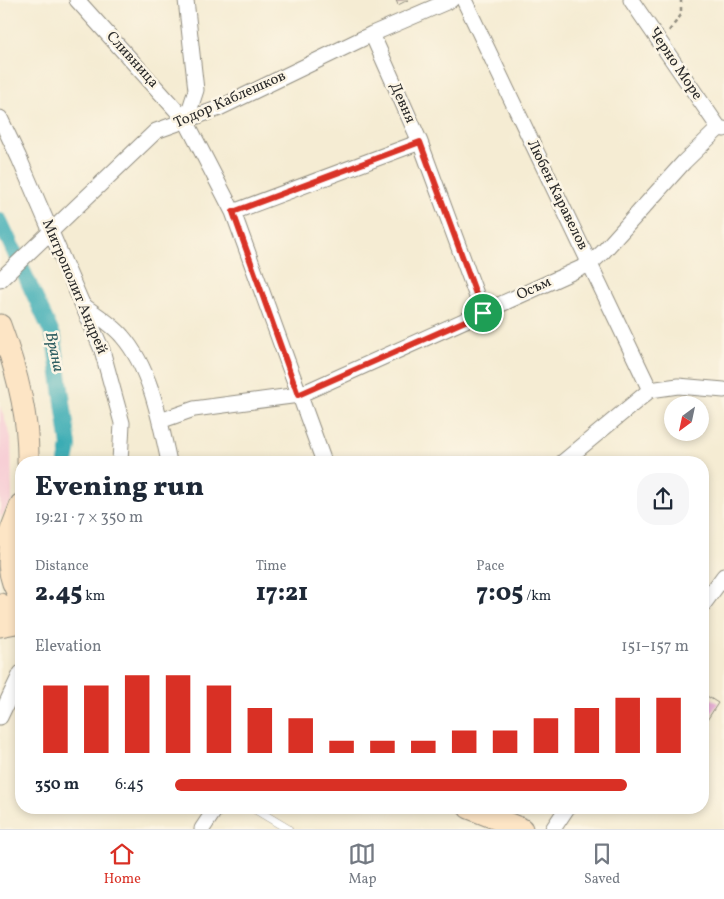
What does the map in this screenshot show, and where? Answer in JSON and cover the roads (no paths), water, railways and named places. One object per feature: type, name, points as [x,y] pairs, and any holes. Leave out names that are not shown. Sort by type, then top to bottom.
[{"type":"main road","points":[[0,324],[9,348],[29,434],[28,456]]},
{"type":"main road","points":[[0,557],[15,520]]},
{"type":"main road","points":[[13,526],[8,561],[12,586],[15,590]]},
{"type":"main road","points":[[0,604],[15,612]]},
{"type":"main road","points":[[0,626],[15,623]]},
{"type":"main road","points":[[484,814],[522,829]]},
{"type":"street","name":"Сливница","points":[[77,0],[186,121],[233,212],[322,456]]},
{"type":"street","points":[[186,0],[196,90],[186,121]]},
{"type":"street","name":"Тодор Каблешков","points":[[0,280],[40,244],[156,131],[217,109],[372,34],[451,0]]},
{"type":"street","name":"Любен Каравелов","points":[[464,0],[650,390]]},
{"type":"street","name":"Черно Море","points":[[632,0],[722,128]]},
{"type":"street","name":"Девня","points":[[372,34],[420,142],[483,313]]},
{"type":"street","name":"Митрополит Андрей","points":[[0,118],[52,232],[102,350],[122,423],[120,456]]},
{"type":"street","name":"Осъм","points":[[160,422],[194,410],[298,395],[483,313],[593,270],[603,252],[684,162],[722,128]]},
{"type":"street","points":[[233,212],[420,142]]},
{"type":"street","points":[[81,304],[122,336],[138,360],[160,422],[168,456]]},
{"type":"street","points":[[570,456],[650,390],[678,386],[724,390]]},
{"type":"street","points":[[709,596],[724,576]]},
{"type":"street","points":[[0,717],[15,686]]},
{"type":"street","points":[[202,829],[212,814]]},
{"type":"street","points":[[553,829],[563,814]]},
{"type":"lane","points":[[263,814],[288,829]]},
{"type":"waterway","name":"Врана","points":[[0,221],[54,338],[69,446],[67,456]]}]
